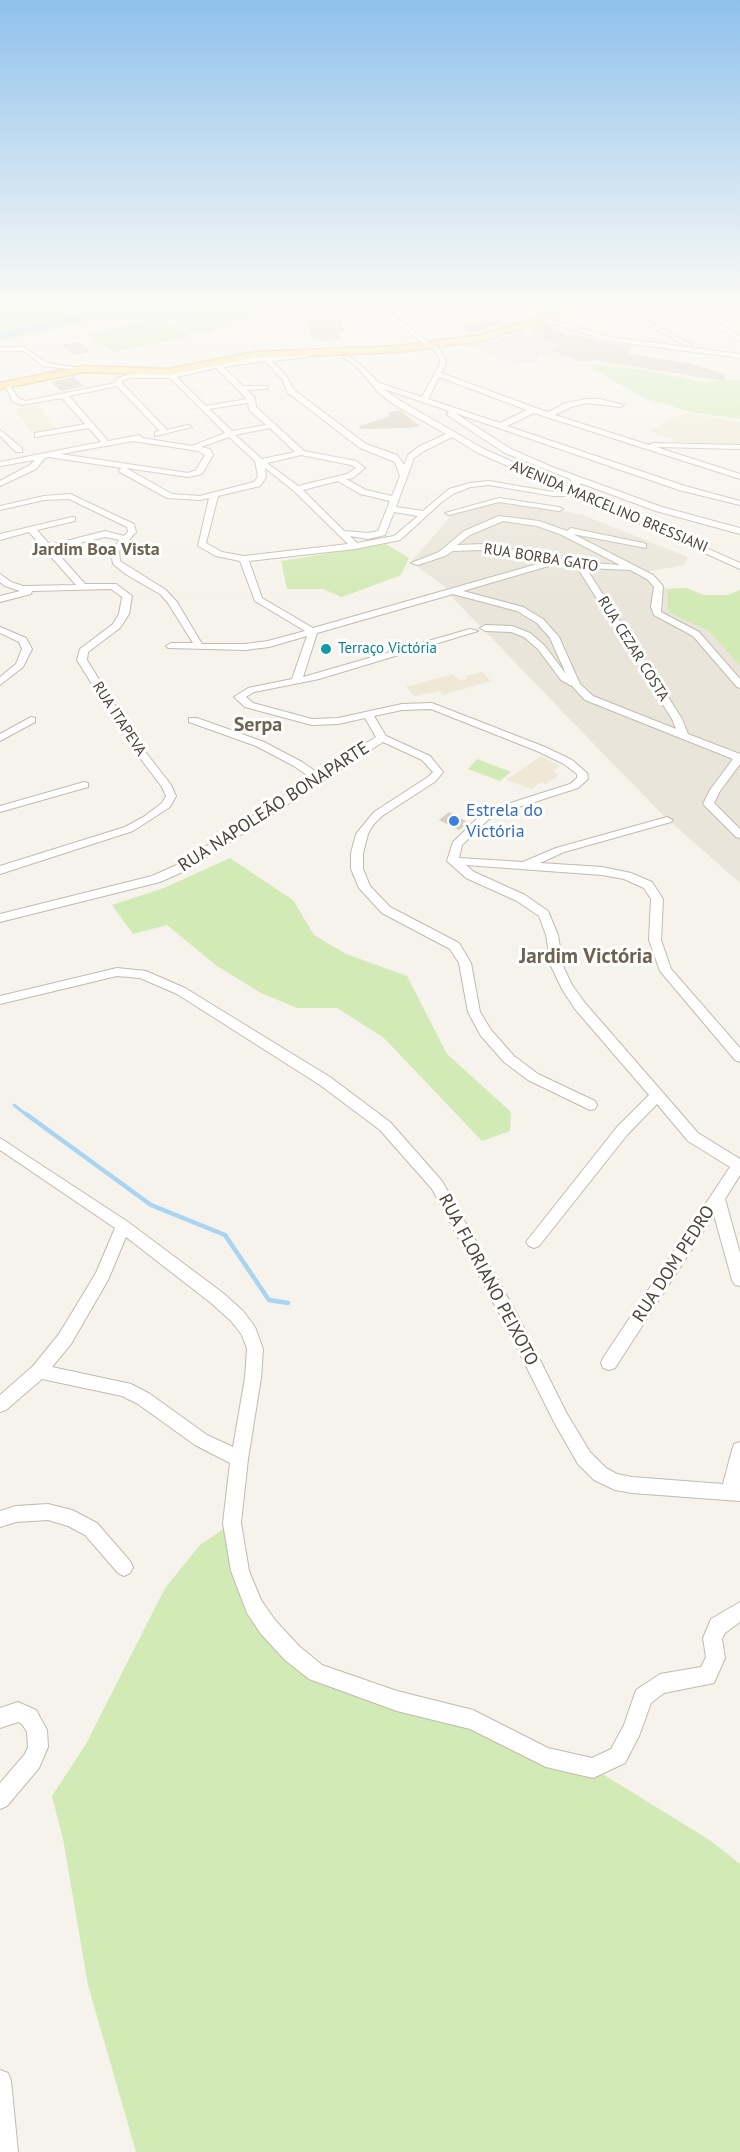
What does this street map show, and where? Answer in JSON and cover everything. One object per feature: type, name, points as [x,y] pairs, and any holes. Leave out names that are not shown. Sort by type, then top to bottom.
[{"type":"street","points":[[70,401],[107,444]]},
{"type":"street","points":[[139,401],[165,432]]},
{"type":"street","points":[[197,401],[259,463],[297,489],[355,546]]},
{"type":"street","points":[[204,408],[243,401]]},
{"type":"street","points":[[252,401],[252,408],[301,453]]},
{"type":"street","points":[[305,401],[363,446],[394,457],[399,461],[403,475]]},
{"type":"street","name":"AVENIDA MARCELINO BRESSIANI","points":[[399,401],[452,434],[515,467],[702,547],[740,566]]},
{"type":"street","points":[[431,401],[682,488],[740,503]]},
{"type":"street","points":[[510,401],[740,477]]},
{"type":"street","points":[[549,415],[569,405],[585,401]]},
{"type":"street","points":[[602,401],[620,405]]},
{"type":"street","points":[[438,404],[490,441],[532,462],[659,509],[740,531]]},
{"type":"street","points":[[500,426],[533,410]]},
{"type":"street","points":[[38,435],[91,425]]},
{"type":"street","points":[[193,448],[230,434],[271,426]]},
{"type":"street","points":[[0,464],[188,428]]},
{"type":"street","points":[[0,432],[4,440],[19,450]]},
{"type":"street","points":[[342,533],[379,535],[384,531],[403,475],[415,453],[452,434]]},
{"type":"street","points":[[45,455],[179,475],[193,474],[203,467],[208,453],[193,448],[133,439]]},
{"type":"street","points":[[645,446],[672,444],[740,447]]},
{"type":"street","points":[[259,463],[301,453],[354,463],[361,468],[355,474],[297,489]]},
{"type":"street","points":[[0,484],[33,467],[45,455]]},
{"type":"street","points":[[515,467],[520,463],[532,462]]},
{"type":"street","points":[[115,466],[160,491],[178,498],[214,496],[251,486],[261,481],[259,463]]},
{"type":"street","points":[[130,475],[140,469]]},
{"type":"street","points":[[339,479],[363,492],[394,499]]},
{"type":"street","points":[[214,496],[201,544],[219,555],[244,559],[387,540],[402,535],[452,491],[470,485],[489,483],[553,494],[580,494],[574,479]]},
{"type":"street","points":[[598,488],[592,493],[604,505]]},
{"type":"street","points":[[553,494],[565,493],[568,489]]},
{"type":"street","points":[[0,508],[70,495],[131,526],[132,532],[115,551],[116,562],[129,573],[163,592],[172,602],[199,645]]},
{"type":"street","points":[[449,513],[499,500],[559,509]]},
{"type":"street","points":[[499,500],[502,518]]},
{"type":"street","points":[[390,509],[424,514]]},
{"type":"street","points":[[451,548],[454,542],[467,533],[502,518],[644,546]]},
{"type":"street","points":[[0,537],[72,519]]},
{"type":"street","points":[[30,529],[82,586]]},
{"type":"street","points":[[554,529],[650,577],[659,586],[657,613],[696,634],[740,685]]},
{"type":"street","points":[[48,548],[105,534],[125,539]]},
{"type":"street","name":"RUA BORBA GATO","points":[[415,563],[442,554],[451,548],[496,548],[580,565],[634,568]]},
{"type":"street","points":[[244,559],[258,599],[313,632]]},
{"type":"street","points":[[171,646],[257,646],[558,561]]},
{"type":"street","name":"RUA CEZAR COSTA","points":[[580,565],[677,719],[683,734]]},
{"type":"street","points":[[0,577],[13,587],[38,590]]},
{"type":"street","points":[[0,598],[38,590],[82,586]]},
{"type":"street","name":"RUA ITAPEVA","points":[[0,870],[129,829],[150,818],[166,805],[171,796],[168,787],[143,757],[82,660],[81,654],[86,647],[117,626],[128,601],[122,591],[113,586],[82,586]]},
{"type":"street","points":[[453,591],[520,609],[540,621],[554,637],[576,685]]},
{"type":"street","points":[[484,628],[502,627],[527,635],[540,647],[564,678],[597,702],[740,758],[715,790],[708,804],[740,835]]},
{"type":"street","points":[[0,630],[23,640],[27,649],[20,665],[0,682]]},
{"type":"street","points":[[453,861],[457,844],[485,817],[499,810],[574,786],[583,779],[582,773],[568,762],[541,749],[438,707],[421,705],[402,707],[368,715],[312,722],[249,705],[239,697],[245,691],[296,682],[473,631]]},
{"type":"street","points":[[296,682],[313,632]]},
{"type":"street","name":"RUA NAPOLEÃO BONAPARTE","points":[[0,918],[168,875],[382,738],[368,715]]},
{"type":"street","points":[[0,738],[31,720]]},
{"type":"street","points":[[193,720],[246,738],[298,764],[318,778]]},
{"type":"street","points":[[382,738],[426,758],[434,764],[438,772],[432,779],[378,814],[369,823],[362,834],[357,853],[357,869],[364,888],[386,910],[448,942],[462,954],[474,1012],[486,1033],[509,1059],[533,1077],[590,1105]]},
{"type":"street","points":[[298,764],[331,769]]},
{"type":"street","points":[[0,809],[84,784]]},
{"type":"street","points":[[526,865],[560,850],[667,820]]},
{"type":"street","points":[[453,861],[602,871],[627,876],[648,885],[657,899],[656,940],[666,971],[740,1057]]},
{"type":"street","points":[[453,861],[470,875],[535,906],[544,914],[552,935],[557,966],[566,986],[656,1097],[693,1137],[740,1166]]},
{"type":"street","name":"RUA FLORIANO PEIXOTO","points":[[0,1000],[117,972],[142,974],[181,992],[325,1081],[385,1126],[437,1185],[472,1246],[561,1419],[584,1458],[600,1474],[615,1482],[735,1493]]},
{"type":"street","points":[[534,1242],[622,1131],[656,1097]]},
{"type":"street","points":[[0,1143],[123,1226],[218,1298],[237,1316],[249,1332],[255,1349],[254,1378],[239,1459],[232,1523],[240,1571],[254,1606],[268,1628],[292,1653],[316,1671],[397,1701],[473,1720],[550,1758],[593,1768],[618,1756],[632,1729],[643,1697],[660,1684],[706,1676],[716,1658],[712,1638],[718,1626],[740,1611]]},
{"type":"street","name":"RUA DOM PEDRO","points":[[609,1363],[717,1197],[740,1166]]},
{"type":"street","points":[[717,1197],[740,1280]]},
{"type":"street","points":[[0,1405],[39,1371],[65,1340],[90,1301],[123,1226]]},
{"type":"street","points":[[39,1371],[126,1389],[144,1399],[201,1440],[239,1459]]},
{"type":"street","points":[[735,1493],[740,1450]]},
{"type":"street","points":[[0,1519],[16,1514],[48,1512],[72,1518],[104,1540],[124,1567]]},
{"type":"street","points":[[0,1718],[18,1712],[29,1717],[37,1730],[38,1747],[32,1761],[0,1799]]},
{"type":"street","points":[[0,2081],[6,2152]]},
{"type":"shaded area","points":[[38,405],[55,429],[31,433],[15,409]]},
{"type":"shaded area","points":[[685,413],[740,422],[740,445],[680,442],[648,431]]},
{"type":"shaded area","points":[[496,501],[518,502],[583,515],[688,557],[684,565],[646,572],[667,589],[686,588],[704,595],[728,595],[740,590],[740,883],[664,816],[450,595],[452,592],[411,562],[452,514]]},
{"type":"shaded area","points":[[482,672],[491,681],[443,695],[440,691],[414,696],[406,687],[453,674],[460,681],[467,679],[465,676]]},
{"type":"shaded area","points":[[541,756],[560,766],[553,771],[559,775],[546,784],[541,782],[531,789],[506,780]]},
{"type":"green space","points":[[656,401],[740,401],[740,419],[691,412]]},
{"type":"green space","points":[[386,544],[409,558],[401,575],[342,597],[323,589],[287,589],[281,561]]},
{"type":"green space","points":[[686,588],[704,595],[728,595],[740,590],[740,666],[709,631],[668,612],[667,589]]},
{"type":"green space","points":[[477,759],[511,772],[500,781],[468,769]]},
{"type":"green space","points":[[230,858],[293,900],[314,935],[346,954],[407,976],[447,1054],[511,1112],[510,1131],[482,1141],[384,1038],[337,1008],[297,1008],[261,993],[217,966],[167,925],[133,934],[112,905],[164,888]]},
{"type":"green space","points":[[232,1523],[254,1606],[316,1671],[593,1768],[711,1841],[740,1864],[740,2152],[136,2152],[88,1985],[63,1839],[52,1796],[86,1744],[165,1588],[200,1545]]},
{"type":"building","points":[[400,410],[420,426],[360,429],[359,426],[391,416],[387,413]]},
{"type":"building","name":"Estrela do Victória","points":[[449,812],[469,823],[459,830],[439,820]]},
{"type":"waterway","points":[[14,1105],[28,1116]]},
{"type":"waterway","points":[[26,1114],[151,1205],[225,1235],[269,1300],[288,1303]]},
{"type":"place","name":"Terraço Victória","points":[[326,649]]},
{"type":"place","name":"Estrela do Victória","points":[[454,821]]},
{"type":"district","name":"Jardim Boa Vista","points":[[96,550]]},
{"type":"district","name":"Serpa","points":[[258,725]]},
{"type":"district","name":"Jardim Victória","points":[[586,957]]}]
